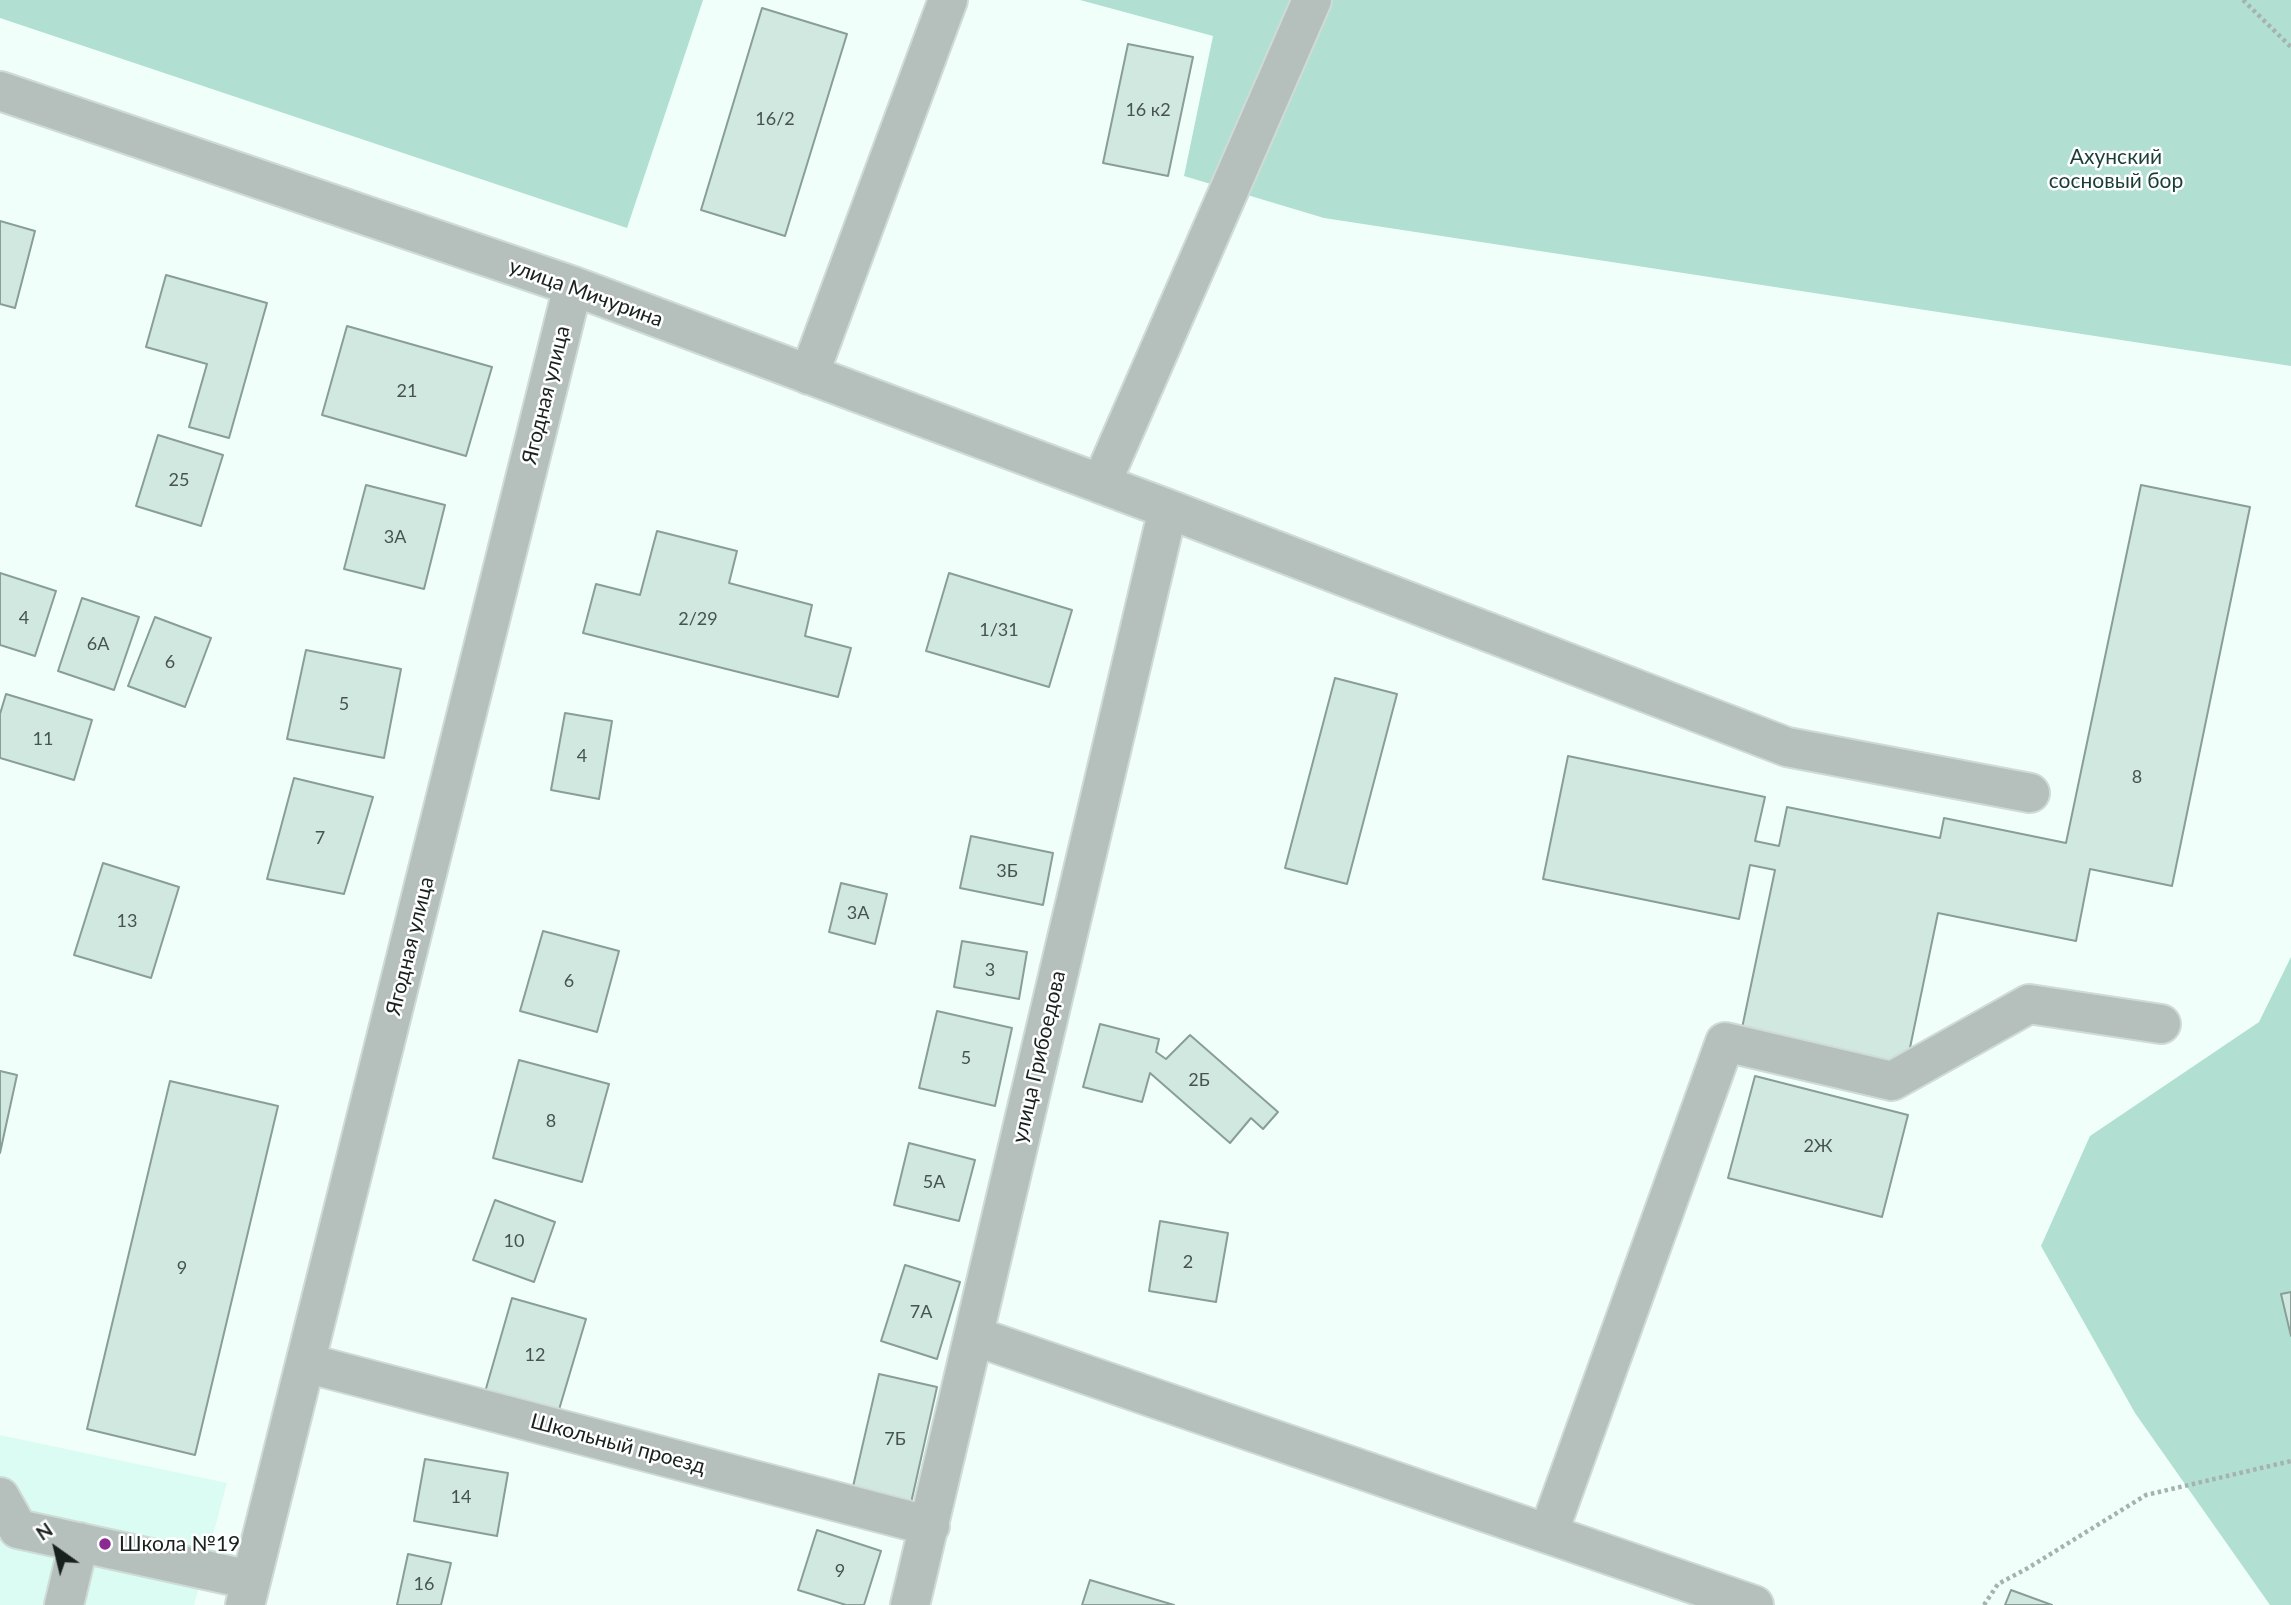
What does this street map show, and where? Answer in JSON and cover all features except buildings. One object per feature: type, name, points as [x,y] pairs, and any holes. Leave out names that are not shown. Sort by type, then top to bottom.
[{"type":"street","points":[[809,375],[948,0]]},
{"type":"street","points":[[1101,484],[1312,0]]},
{"type":"street","name":"улица Мичурина","points":[[0,91],[573,286],[1168,509],[1787,747],[2030,793]]},
{"type":"street","name":"Ягодная улица","points":[[248,1592],[573,286]]},
{"type":"street","name":"улица Грибоедова","points":[[910,1605],[1168,509]]},
{"type":"street","points":[[1549,1534],[1725,1042],[1892,1081],[2028,1004],[2161,1024]]},
{"type":"street","points":[[974,1336],[1754,1605]]},
{"type":"street","name":"Школьный проезд","points":[[306,1363],[930,1526]]},
{"type":"street","points":[[0,1497],[18,1529],[79,1542],[248,1592]]},
{"type":"street","points":[[64,1605],[79,1542]]},
{"type":"path","points":[[2243,0],[2291,47]]},
{"type":"path","points":[[1984,1605],[1998,1584],[2146,1495],[2291,1461]]},
{"type":"shaded area","name":"Школа №19","points":[[0,1435],[227,1483],[194,1605],[0,1605]]},
{"type":"green space","points":[[0,0],[703,0],[627,228],[0,18]]},
{"type":"green space","name":"Ахунский сосновый бор","points":[[1080,0],[2291,0],[2291,366],[1324,218],[1184,176],[1213,36]]},
{"type":"green space","points":[[2291,957],[2291,1605],[2270,1605],[2135,1413],[2041,1246],[2090,1136],[2259,1022]]},
{"type":"place","name":"Школа №19","points":[[105,1544]]}]
